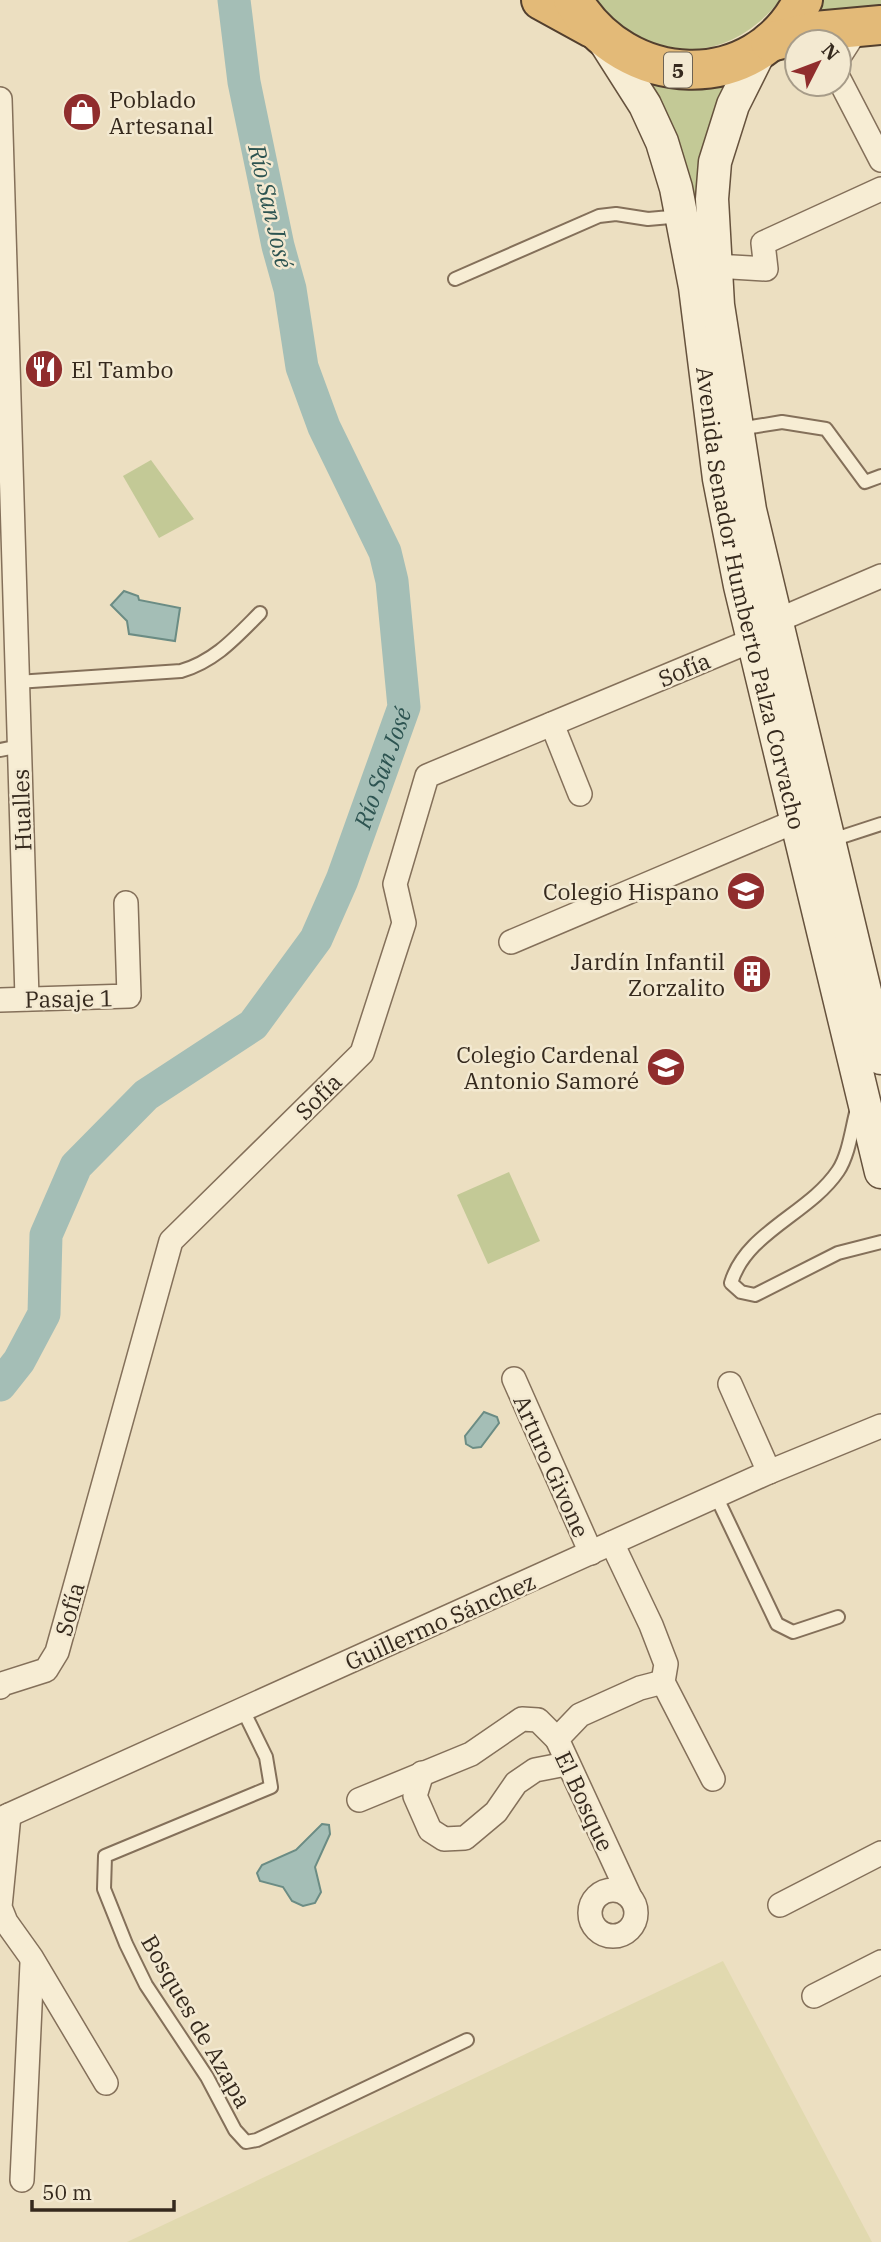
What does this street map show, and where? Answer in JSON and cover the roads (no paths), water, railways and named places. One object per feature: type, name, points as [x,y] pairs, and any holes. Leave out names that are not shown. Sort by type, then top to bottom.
[{"type":"highway","name":"5","points":[[541,0],[588,21],[628,56],[679,70],[723,66],[766,44],[815,31],[859,36]]},
{"type":"highway","points":[[766,44],[790,20],[803,0]]},
{"type":"main road","name":"Avenida Senador Humberto Palza Corvacho","points":[[588,21],[634,84],[671,166],[695,287],[719,479],[829,841],[881,1058]]},
{"type":"main road","name":"Avenida Senador Humberto Palza Corvacho","points":[[766,44],[733,105],[718,150],[712,190],[715,265],[735,430],[750,510],[764,630],[796,821],[881,1172]]},
{"type":"street","points":[[849,98],[881,160]]},
{"type":"street","name":"Hualles","points":[[0,99],[18,682],[10,748],[27,998]]},
{"type":"street","points":[[715,265],[766,269],[763,243],[881,189]]},
{"type":"street","name":"Sofía","points":[[0,1687],[2,1684],[46,1670],[57,1652],[171,1241],[362,1053],[404,923],[395,884],[427,776],[552,724],[881,576]]},
{"type":"street","points":[[552,724],[580,794]]},
{"type":"street","points":[[511,942],[796,821]]},
{"type":"street","name":"Pasaje 1","points":[[0,1000],[129,996],[126,903]]},
{"type":"street","name":"Arturo Givone","points":[[514,1379],[602,1548],[651,1625],[666,1664],[663,1682]]},
{"type":"street","points":[[730,1384],[769,1472]]},
{"type":"street","name":"Guillermo Sánchez","points":[[4,1817],[769,1472],[881,1426]]},
{"type":"street","points":[[663,1682],[713,1779]]},
{"type":"street","name":"El Bosque","points":[[630,1897],[557,1740],[580,1715],[640,1688],[663,1682]]},
{"type":"street","points":[[359,1800],[471,1754],[522,1719],[538,1720],[557,1740]]},
{"type":"street","points":[[422,1773],[415,1796],[430,1830],[444,1839],[465,1838],[496,1812],[516,1783],[535,1770],[566,1764]]},
{"type":"street","points":[[4,1817],[0,1907],[6,1922],[33,1959],[106,2083]]},
{"type":"street","points":[[780,1905],[881,1853]]},
{"type":"street","points":[[22,2180],[33,1959]]},
{"type":"street","points":[[814,1996],[881,1962]]},
{"type":"lane","points":[[455,279],[599,216],[616,214],[648,219],[682,216]]},
{"type":"lane","points":[[735,430],[782,422],[826,429],[865,482],[881,476]]},
{"type":"lane","points":[[18,682],[181,671],[203,664],[217,655],[260,613]]},
{"type":"lane","points":[[829,841],[880,826]]},
{"type":"lane","points":[[862,1091],[840,1169],[819,1194],[767,1234],[736,1266],[731,1283],[741,1292],[755,1295],[838,1253],[881,1241]]},
{"type":"lane","points":[[716,1496],[777,1624],[793,1632],[838,1617]]},
{"type":"lane","name":"Bosques de Azapa","points":[[243,1710],[267,1757],[271,1787],[105,1856],[104,1889],[146,1984],[207,2077],[235,2130],[246,2142],[257,2140],[467,2040]]},
{"type":"water","points":[[124,591],[138,596],[139,600],[180,608],[175,641],[129,634],[127,621],[111,605]]},
{"type":"water","points":[[484,1412],[497,1417],[499,1423],[481,1447],[473,1448],[466,1444],[465,1436]]},
{"type":"water","points":[[322,1824],[329,1825],[330,1834],[315,1867],[321,1892],[315,1903],[303,1906],[292,1901],[283,1887],[260,1881],[257,1873],[262,1865],[296,1850]]},
{"type":"waterway","name":"Río San José","points":[[0,1385],[19,1361],[44,1314],[46,1235],[76,1166],[146,1095],[253,1025],[316,939],[342,880],[404,707],[392,581],[385,552],[324,427],[302,367],[290,289],[278,246],[244,82],[234,0]]},
{"type":"place","name":"Poblado Artesanal","points":[[82,112]]},
{"type":"place","name":"El Tambo","points":[[44,369]]},
{"type":"place","name":"Colegio Hispano","points":[[746,891]]},
{"type":"place","name":"Jardín Infantil Zorzalito","points":[[752,974]]},
{"type":"place","name":"Colegio Cardenal Antonio Samoré","points":[[666,1067]]}]
